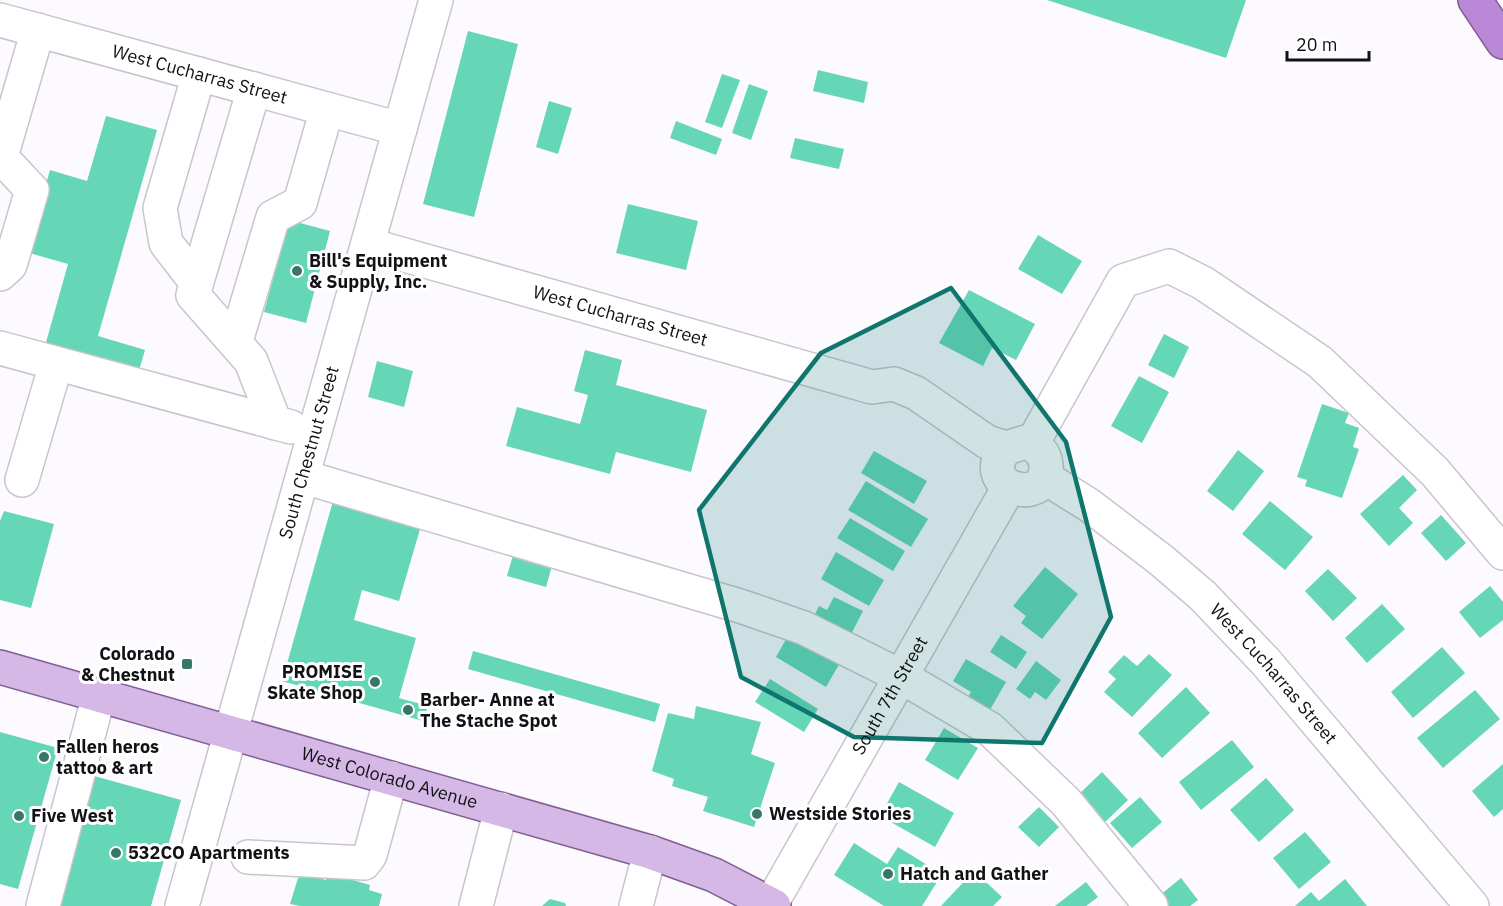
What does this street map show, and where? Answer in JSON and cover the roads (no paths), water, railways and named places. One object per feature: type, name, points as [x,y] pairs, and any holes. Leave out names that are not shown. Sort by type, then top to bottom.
[{"type":"highway","points":[[1475,0],[1503,42]]},
{"type":"main road","name":"West Colorado Avenue","points":[[0,667],[650,852],[714,875],[772,905]]},
{"type":"street","name":"South Chestnut Street","points":[[182,906],[436,0]]},
{"type":"street","name":"West Cucharras Street","points":[[0,20],[400,129]]},
{"type":"street","points":[[0,274],[10,265],[32,190],[1,157],[38,30]]},
{"type":"street","points":[[196,282],[166,243],[160,208],[199,74]]},
{"type":"street","points":[[254,89],[193,295],[236,341],[251,361],[275,423]]},
{"type":"street","points":[[236,341],[273,216],[300,203],[327,109]]},
{"type":"street","name":"West Cucharras Street","points":[[369,245],[872,387],[894,384],[916,393],[1012,462],[1017,490],[1033,488],[1044,477],[1098,512],[1161,560],[1203,596],[1264,661],[1472,906]]},
{"type":"street","name":"South 7th Street","points":[[772,905],[902,677],[1012,462],[1124,281],[1169,266],[1203,283],[1320,362],[1435,472],[1503,553]]},
{"type":"street","points":[[0,348],[316,434]]},
{"type":"street","points":[[22,480],[56,364]]},
{"type":"street","points":[[304,477],[740,606],[804,628],[902,677],[990,729],[1065,802],[1151,906]]},
{"type":"street","points":[[43,906],[99,695]]},
{"type":"street","points":[[248,857],[285,857],[358,865],[364,863],[370,855],[392,778]]},
{"type":"street","points":[[476,906],[501,809]]},
{"type":"street","points":[[636,906],[650,852]]},
{"type":"place","name":"Bill's Equipment & Supply, Inc.","points":[[297,271]]},
{"type":"place","name":"Colorado & Chestnut","points":[[187,664]]},
{"type":"place","name":"PROMISE Skate Shop","points":[[375,682]]},
{"type":"place","name":"Barber- Anne at The Stache Spot","points":[[408,710]]},
{"type":"place","name":"Fallen heros tattoo & art","points":[[44,757]]},
{"type":"place","name":"Westside Stories","points":[[757,814]]},
{"type":"place","name":"Five West","points":[[19,816]]},
{"type":"place","name":"532CO Apartments","points":[[116,853]]},
{"type":"place","name":"Hatch and Gather","points":[[888,874]]}]
